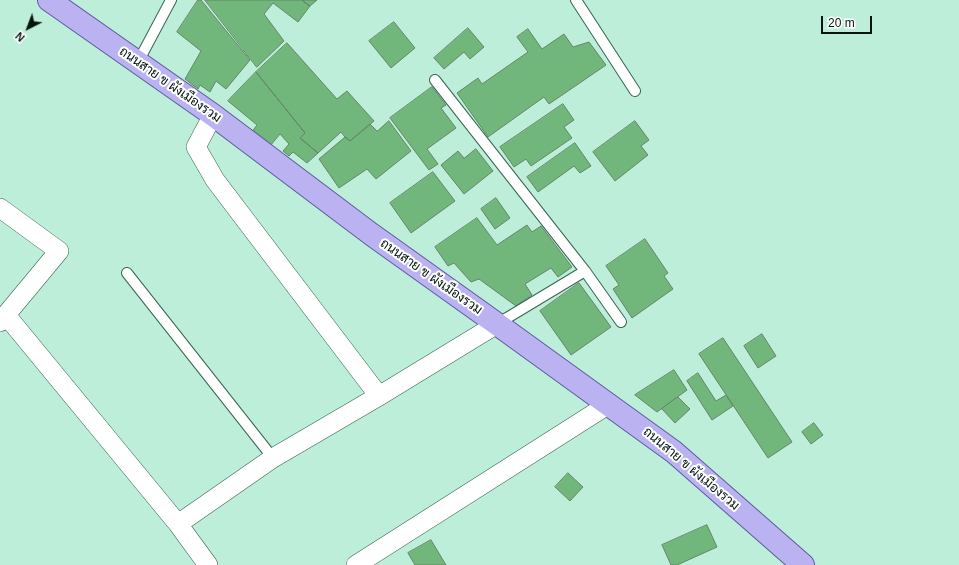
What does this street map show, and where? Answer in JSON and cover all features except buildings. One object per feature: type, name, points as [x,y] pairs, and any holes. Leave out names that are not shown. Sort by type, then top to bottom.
[{"type":"main road","name":"ถนนสาย ข ผังเมืองรวม","points":[[49,0],[213,115],[371,234],[674,452],[803,565]]},
{"type":"street","points":[[213,115],[196,147],[214,180],[380,396]]},
{"type":"street","points":[[0,208],[59,251],[3,319],[178,524],[208,565]]},
{"type":"street","points":[[178,524],[273,458],[380,396],[498,324]]},
{"type":"street","points":[[356,565],[609,404]]},
{"type":"lane","points":[[138,62],[171,0]]},
{"type":"lane","points":[[576,0],[635,91]]},
{"type":"lane","points":[[435,80],[585,271],[621,322]]},
{"type":"lane","points":[[498,324],[585,271]]},
{"type":"lane","points":[[127,273],[273,458]]}]
